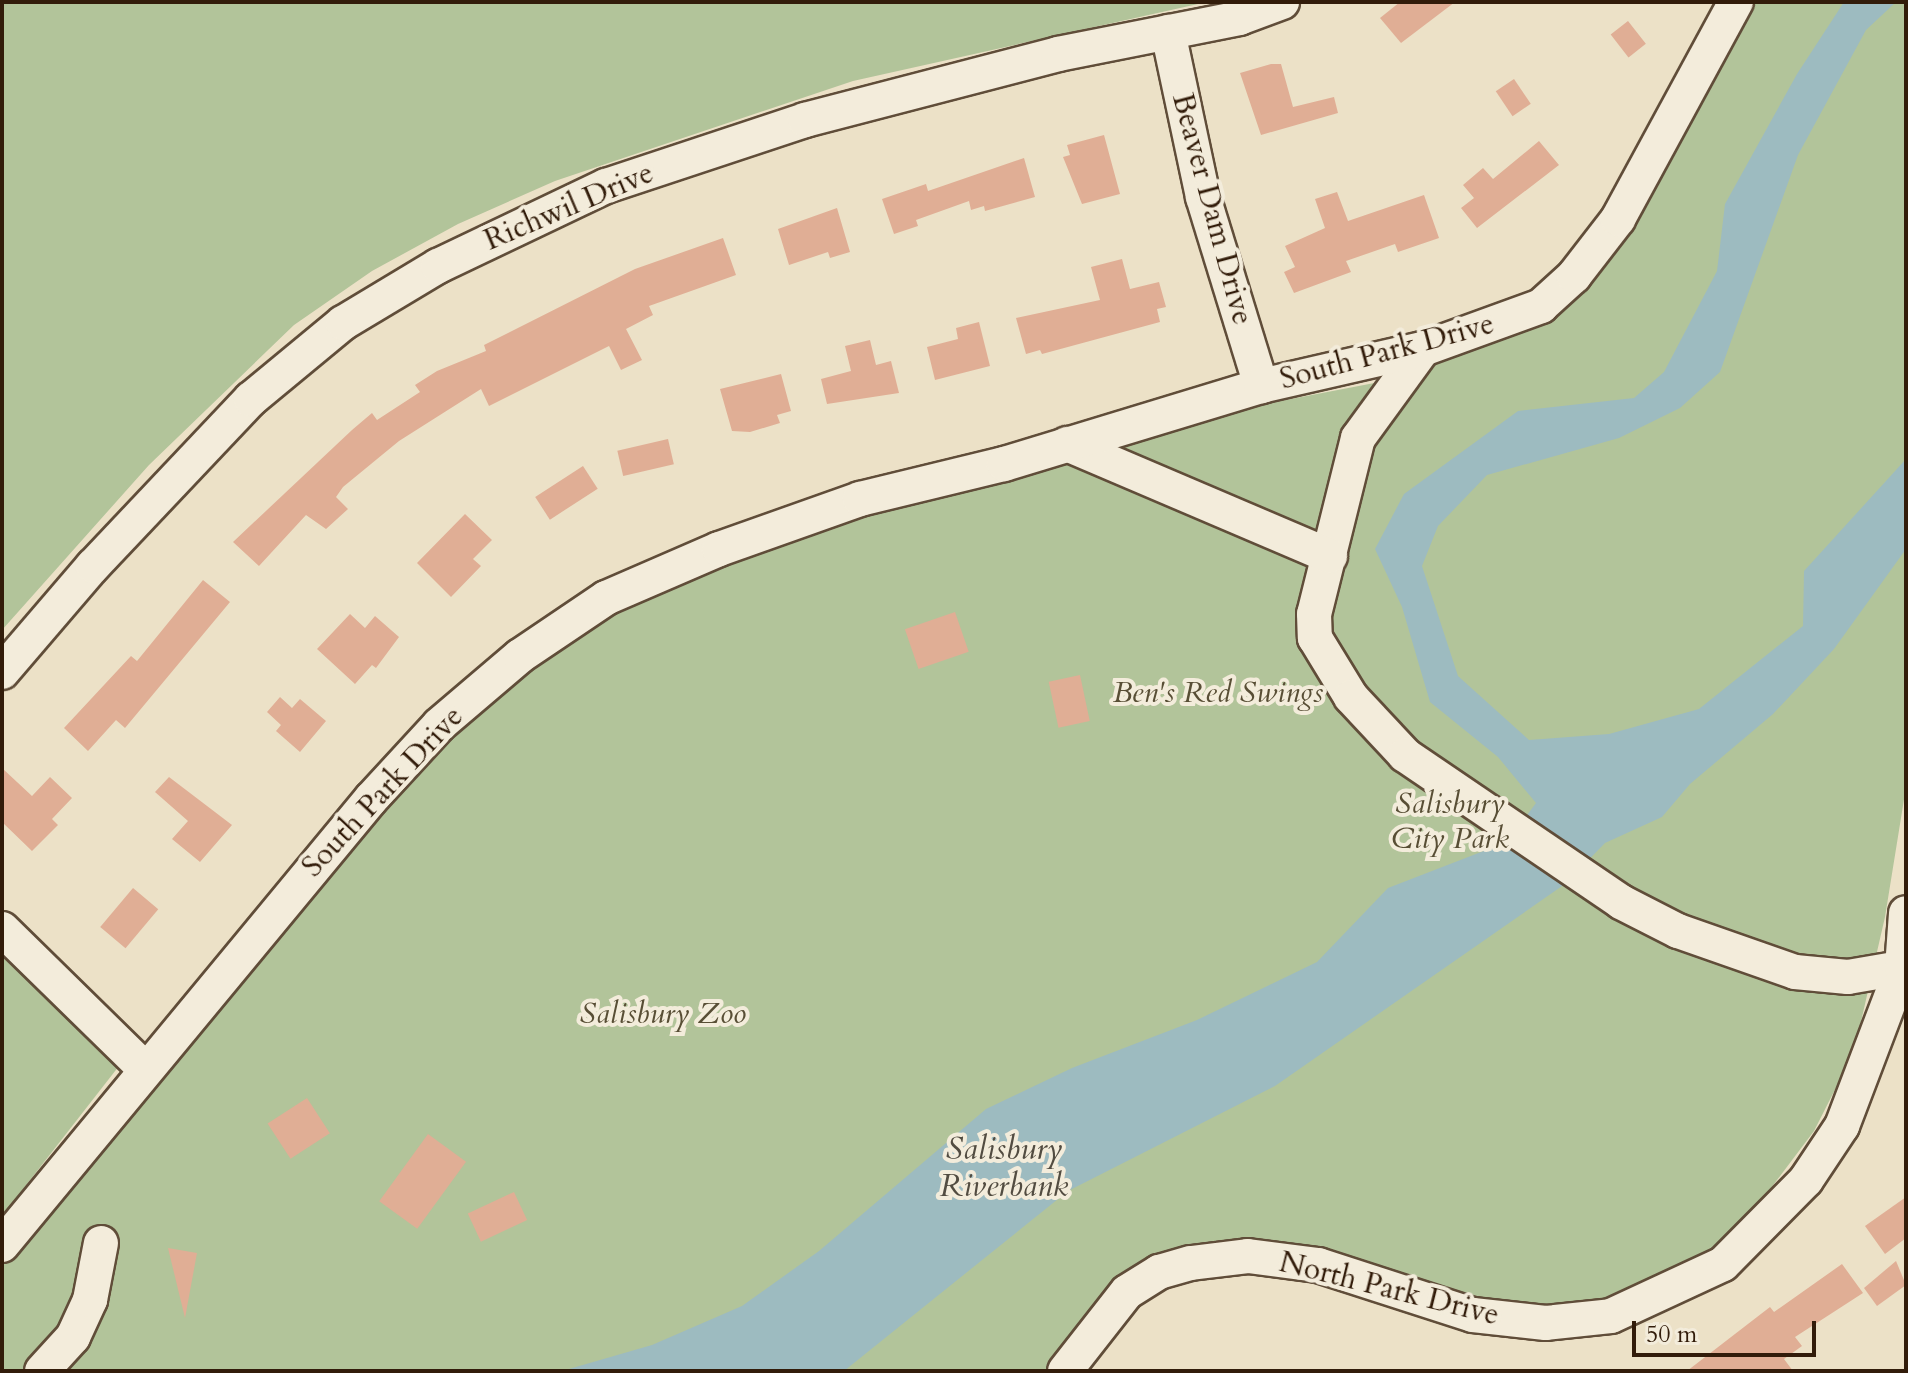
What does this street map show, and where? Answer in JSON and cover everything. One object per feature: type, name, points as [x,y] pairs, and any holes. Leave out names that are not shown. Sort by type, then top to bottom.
[{"type":"street","name":"Richwil Drive","points":[[2,672],[122,534],[251,399],[343,323],[438,266],[606,186],[735,142],[1058,54],[1239,18],[1282,2]]},
{"type":"street","name":"South Park Drive","points":[[2,1245],[263,923],[439,725],[520,656],[594,606],[692,560],[860,499],[1067,444],[1261,386],[1423,349],[1541,306],[1574,276],[1649,171],[1736,2]]},
{"type":"street","name":"Beaver Dam Drive","points":[[1168,32],[1203,197],[1261,386]]},
{"type":"street","points":[[1423,349],[1358,438],[1314,626],[1315,638],[1332,670],[1405,755],[1502,825],[1678,931],[1795,972],[1848,977],[1904,967]]},
{"type":"street","points":[[1067,444],[1330,556]]},
{"type":"street","name":"North Park Drive","points":[[1065,1371],[1127,1292],[1159,1272],[1191,1263],[1248,1256],[1318,1265],[1473,1315],[1546,1323],[1611,1316],[1660,1297],[1723,1264],[1806,1180],[1842,1126],[1904,967],[1906,913]]},
{"type":"street","points":[[2,929],[145,1069]]},
{"type":"street","points":[[42,1371],[73,1337],[90,1300],[101,1243]]},
{"type":"green space","points":[[2,2],[1207,2],[853,81],[555,181],[458,224],[372,271],[294,325],[149,465],[2,630]]},
{"type":"green space","name":"Salisbury City Park","points":[[1745,2],[1906,2],[1906,787],[1885,917],[1854,1052],[1814,1131],[1743,1225],[1716,1249],[1623,1298],[1543,1307],[1486,1300],[1348,1255],[1266,1240],[1180,1251],[1129,1270],[1109,1285],[1050,1371],[2,1371],[2,1264],[387,801],[497,688],[609,610],[778,539],[1265,404],[1390,380],[1443,362],[1543,316]]},
{"type":"green space","points":[[2,944],[119,1066],[2,1216]]},
{"type":"water","name":"Salisbury Riverbank","points":[[1844,2],[1896,2],[1866,30],[1798,155],[1720,372],[1680,408],[1619,438],[1487,475],[1438,526],[1422,566],[1458,676],[1529,740],[1609,734],[1699,709],[1803,626],[1804,571],[1906,459],[1906,549],[1834,649],[1773,714],[1690,784],[1662,817],[1605,843],[1565,884],[1275,1086],[1068,1191],[844,1371],[562,1371],[652,1345],[742,1306],[819,1251],[986,1109],[1072,1068],[1197,1020],[1317,962],[1388,888],[1507,842],[1536,803],[1498,757],[1430,702],[1402,607],[1375,549],[1404,494],[1518,411],[1634,398],[1664,372],[1717,271],[1725,204],[1797,74]]},
{"type":"building","points":[[1400,2],[1455,2],[1401,43],[1380,18]]},
{"type":"building","points":[[1628,21],[1646,44],[1629,57],[1611,35]]},
{"type":"building","points":[[1281,64],[1293,107],[1334,97],[1338,113],[1261,135],[1240,73]]},
{"type":"building","points":[[1514,79],[1531,104],[1513,116],[1496,91]]},
{"type":"building","points":[[1104,135],[1120,194],[1082,204],[1063,157],[1070,155],[1067,145]]},
{"type":"building","points":[[1539,141],[1559,165],[1477,228],[1461,208],[1474,198],[1463,185],[1483,168],[1493,179]]},
{"type":"building","points":[[1024,158],[1035,197],[985,211],[984,206],[971,210],[969,201],[916,220],[918,226],[894,234],[882,199],[926,184],[928,191]]},
{"type":"building","points":[[1337,192],[1348,221],[1424,195],[1439,238],[1398,252],[1395,244],[1346,261],[1351,272],[1294,293],[1284,272],[1295,267],[1285,246],[1325,228],[1315,199]]},
{"type":"building","points":[[837,208],[850,252],[830,258],[828,252],[789,265],[778,229]]},
{"type":"building","points":[[723,238],[736,275],[649,306],[653,315],[626,329],[642,360],[621,370],[609,346],[489,406],[481,389],[399,441],[343,487],[336,497],[348,509],[326,529],[306,515],[259,566],[233,542],[372,413],[377,420],[420,392],[415,385],[437,371],[486,351],[484,345],[635,269]]},
{"type":"building","points":[[1122,259],[1130,289],[1159,282],[1166,307],[1157,309],[1160,322],[1042,354],[1040,350],[1026,354],[1016,318],[1100,300],[1091,267]]},
{"type":"building","points":[[979,322],[990,366],[935,380],[927,347],[958,339],[956,328]]},
{"type":"building","points":[[870,340],[876,365],[891,361],[899,393],[827,404],[821,379],[851,371],[845,346]]},
{"type":"building","points":[[781,374],[791,411],[777,415],[780,423],[750,432],[732,431],[720,389]]},
{"type":"building","points":[[668,439],[674,464],[623,476],[617,451]]},
{"type":"building","points":[[583,466],[598,489],[550,520],[535,497]]},
{"type":"building","points":[[465,514],[492,540],[473,559],[481,566],[451,597],[417,563]]},
{"type":"building","points":[[203,580],[230,602],[125,728],[116,720],[88,751],[64,728],[131,656],[137,661]]},
{"type":"building","points":[[955,612],[969,652],[919,669],[905,629]]},
{"type":"building","points":[[350,614],[365,628],[375,616],[399,637],[376,668],[372,665],[355,684],[317,649]]},
{"type":"building","points":[[1080,675],[1090,721],[1058,728],[1049,682]]},
{"type":"building","points":[[280,697],[292,708],[300,699],[326,721],[300,752],[276,731],[281,725],[267,712]]},
{"type":"building","points":[[2,768],[32,796],[50,777],[72,798],[52,819],[58,825],[32,851],[2,822]]},
{"type":"building","points":[[169,777],[232,825],[200,862],[172,839],[188,821],[155,792]]},
{"type":"building","points":[[133,888],[158,909],[125,948],[100,927]]},
{"type":"building","points":[[307,1098],[330,1133],[290,1159],[268,1124]]},
{"type":"building","points":[[428,1134],[466,1162],[417,1229],[379,1201]]},
{"type":"building","points":[[514,1192],[527,1220],[481,1242],[468,1214]]},
{"type":"building","points":[[1906,1197],[1906,1238],[1885,1254],[1865,1226]]},
{"type":"building","points":[[168,1248],[197,1253],[185,1318]]},
{"type":"building","points":[[1896,1261],[1906,1285],[1877,1306],[1864,1288]]},
{"type":"building","points":[[1842,1264],[1863,1293],[1795,1337],[1802,1346],[1784,1359],[1793,1371],[1687,1371],[1770,1307],[1774,1312]]},
{"type":"park label","name":"Ben's Red Swings","points":[[1218,693]]},
{"type":"park label","name":"Salisbury Zoo","points":[[663,1014]]}]
